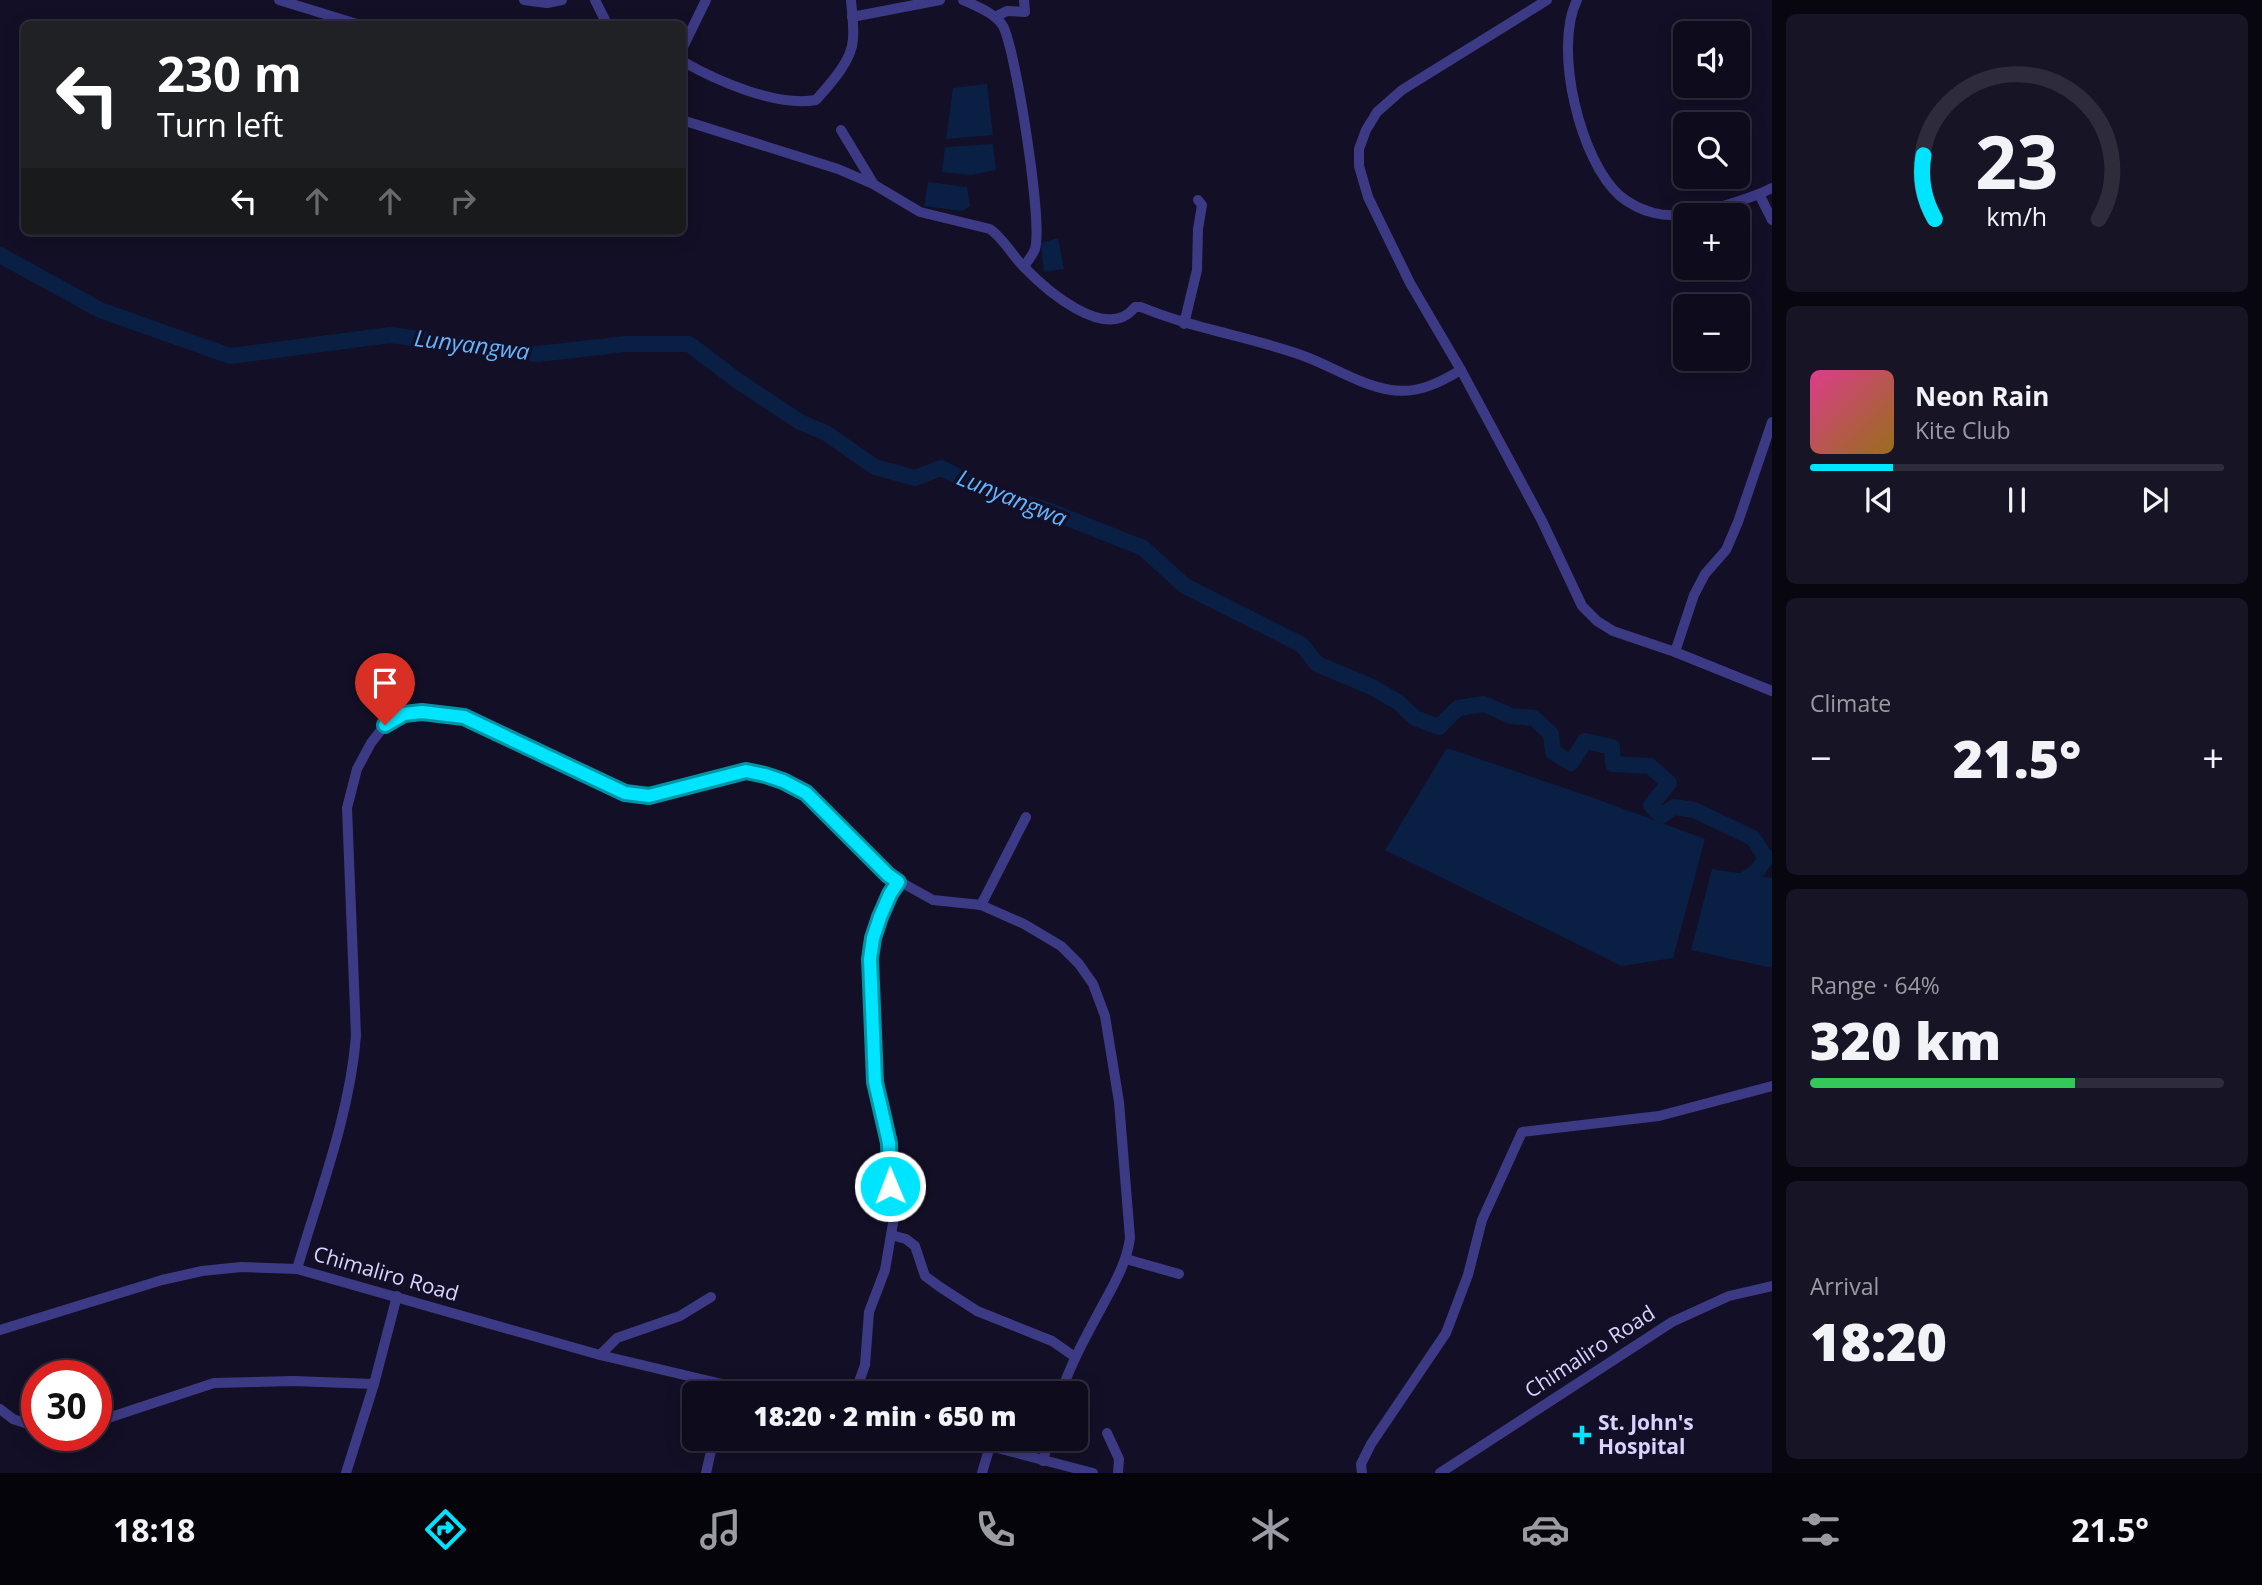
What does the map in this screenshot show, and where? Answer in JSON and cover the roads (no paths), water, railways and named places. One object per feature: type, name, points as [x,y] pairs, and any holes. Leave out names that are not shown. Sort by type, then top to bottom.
[{"type":"street","points":[[279,0],[347,21]]},
{"type":"street","points":[[524,0],[547,3],[562,0]]},
{"type":"street","points":[[596,0],[606,21]]},
{"type":"street","points":[[686,41],[706,0]]},
{"type":"street","points":[[686,63],[717,78],[773,97],[803,103],[816,100],[840,70],[853,41],[850,0]]},
{"type":"street","points":[[852,18],[940,0]]},
{"type":"street","points":[[963,0],[1001,23],[1013,57],[1034,194],[1035,249],[1024,267]]},
{"type":"street","points":[[995,17],[1007,11],[1025,12],[1024,0]]},
{"type":"street","points":[[1547,0],[1402,89],[1377,112],[1359,149],[1359,166],[1368,197],[1410,283],[1461,370],[1542,521],[1582,606],[1597,621],[1613,631],[1675,652],[1772,691]]},
{"type":"street","points":[[1577,0],[1568,29],[1569,75],[1573,97],[1592,155],[1619,195],[1654,213],[1671,215],[1727,205],[1772,188]]},
{"type":"street","points":[[686,121],[838,169],[873,184],[919,212],[990,229],[999,235],[1024,267],[1054,296],[1090,315],[1104,319],[1119,318],[1129,314],[1137,306],[1184,324],[1279,347],[1390,390],[1434,386],[1461,370]]},
{"type":"street","points":[[841,130],[873,184]]},
{"type":"street","points":[[1759,194],[1772,220]]},
{"type":"street","points":[[1184,324],[1194,290],[1198,261],[1198,229],[1202,207],[1198,200]]},
{"type":"street","points":[[1675,652],[1694,595],[1705,574],[1726,550],[1738,522],[1772,422]]},
{"type":"street","points":[[297,1269],[354,1066],[356,1036],[347,808],[357,769],[371,743],[385,725],[404,714],[422,712],[464,717],[625,793],[649,796],[746,771],[783,781],[806,793],[898,882],[933,900],[981,905],[1024,924],[1061,946],[1079,964],[1093,984],[1105,1016],[1119,1102],[1130,1238],[1126,1259],[1075,1357],[1066,1381]]},
{"type":"street","points":[[981,905],[1026,817]]},
{"type":"street","points":[[859,1381],[865,1365],[869,1312],[885,1270],[893,1216],[888,1167],[889,1143],[875,1082],[870,959],[880,917],[898,882]]},
{"type":"street","points":[[1362,1473],[1361,1464],[1371,1444],[1446,1333],[1468,1275],[1482,1220],[1522,1132],[1659,1116],[1772,1086]]},
{"type":"street","points":[[891,1235],[915,1245],[925,1276],[966,1305],[1008,1325],[1052,1341],[1075,1357]]},
{"type":"street","points":[[1126,1259],[1179,1274]]},
{"type":"street","name":"Chimaliro Road","points":[[0,1330],[162,1280],[202,1271],[242,1267],[297,1269],[697,1381]]},
{"type":"street","name":"Chimaliro Road","points":[[1440,1473],[1672,1322],[1730,1296],[1772,1286]]},
{"type":"street","points":[[346,1473],[374,1384],[397,1296]]},
{"type":"street","points":[[600,1355],[617,1338],[680,1316],[711,1297]]},
{"type":"street","points":[[112,1417],[214,1383],[293,1381],[374,1384]]},
{"type":"street","points":[[0,1409],[21,1422]]},
{"type":"street","points":[[1107,1433],[1119,1459],[1118,1473]]},
{"type":"street","points":[[706,1473],[712,1451]]},
{"type":"street","points":[[982,1473],[989,1451]]},
{"type":"street","points":[[1008,1451],[1093,1473]]},
{"type":"street","points":[[1043,1461],[1046,1451]]},
{"type":"water","points":[[987,84],[993,135],[946,139],[953,88]]},
{"type":"water","points":[[993,144],[996,170],[971,175],[942,172],[945,147]]},
{"type":"water","points":[[928,182],[967,187],[970,206],[963,211],[924,206]]},
{"type":"water","points":[[1058,238],[1064,269],[1044,272],[1041,243]]},
{"type":"water","points":[[1447,748],[1705,839],[1673,958],[1622,966],[1385,850]]},
{"type":"water","points":[[1712,869],[1772,878],[1772,968],[1691,950]]},
{"type":"waterway","name":"Lunyangwa","points":[[0,255],[100,310],[230,356],[390,335],[538,354],[625,344],[689,344],[738,381],[800,422],[826,433],[875,467],[915,478],[941,468],[992,493],[1050,511],[1143,548],[1185,586],[1302,645],[1317,664],[1372,687],[1398,702],[1415,718],[1439,727],[1458,708],[1484,704],[1511,716],[1534,718],[1551,734],[1553,752],[1571,763],[1585,741],[1612,747],[1613,764],[1650,766],[1669,783],[1651,805],[1661,816],[1674,807],[1694,810],[1753,838],[1766,858],[1757,871],[1744,880],[1746,897],[1757,904],[1772,889]]},
{"type":"place","name":"St. John's Hospital","points":[[1582,1435]]}]
